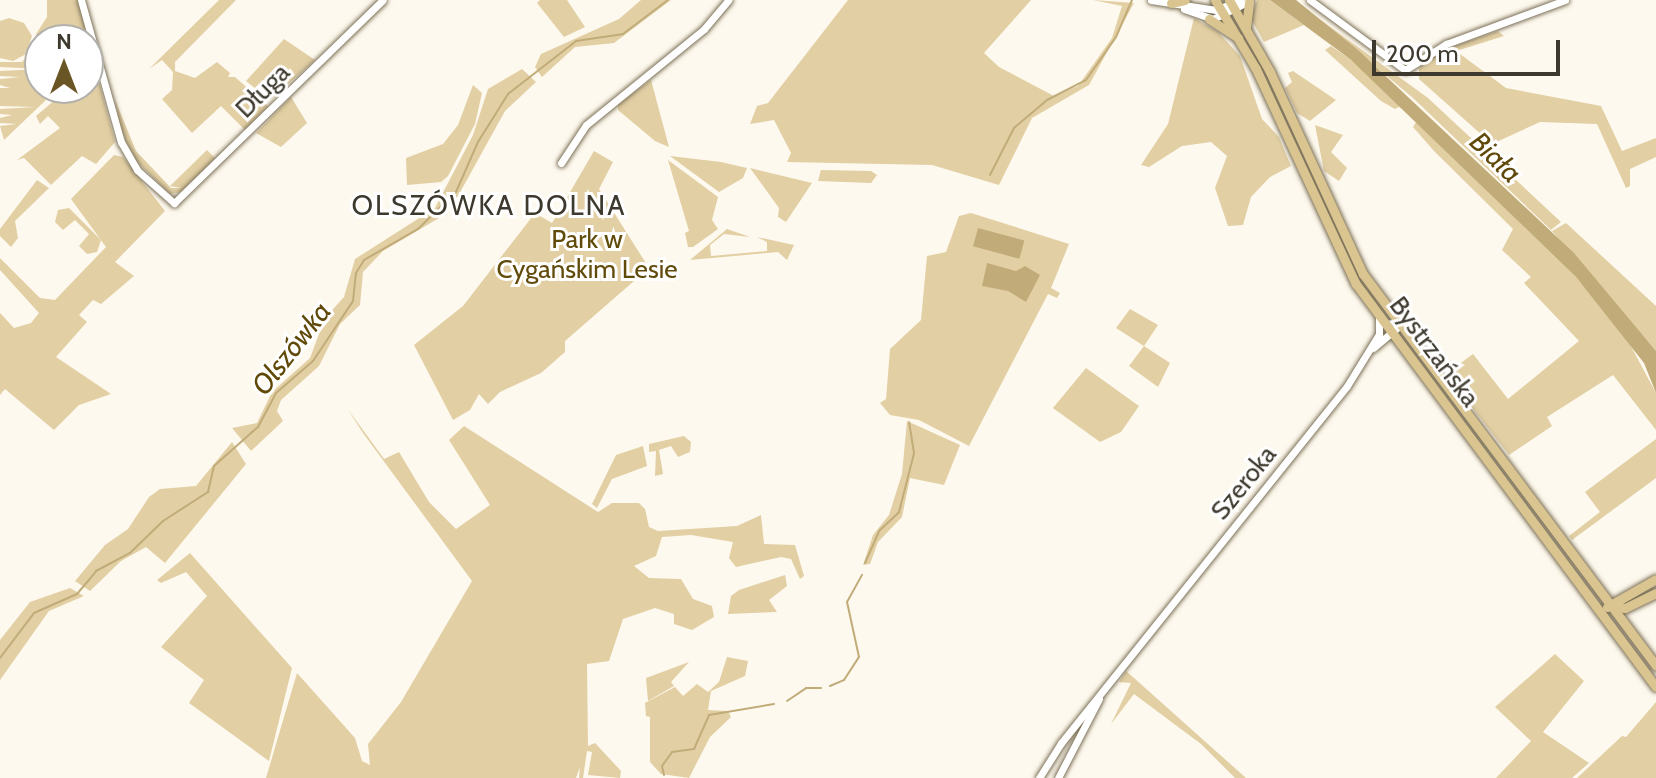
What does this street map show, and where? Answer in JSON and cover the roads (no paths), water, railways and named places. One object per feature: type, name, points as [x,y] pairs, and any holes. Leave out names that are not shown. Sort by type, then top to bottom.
[{"type":"main road","points":[[1171,3],[1185,0]]},
{"type":"main road","points":[[1239,3],[1246,27]]},
{"type":"main road","name":"Bystrzańska","points":[[1239,3],[1246,27],[1355,260],[1400,325],[1656,666]]},
{"type":"main road","name":"Bystrzańska","points":[[1220,8],[1240,40],[1344,263],[1387,333],[1472,438],[1656,687]]},
{"type":"main road","points":[[1209,19],[1240,40]]},
{"type":"main road","points":[[1472,438],[1483,433]]},
{"type":"main road","points":[[1600,609],[1611,606],[1656,579]]},
{"type":"main road","points":[[1611,606],[1625,608],[1656,593]]},
{"type":"main road","points":[[1628,628],[1633,609],[1646,598]]},
{"type":"street","name":"Długa","points":[[81,0],[121,142],[137,170],[167,201],[182,198],[383,0]]},
{"type":"street","points":[[561,163],[586,125],[704,29],[728,0]]},
{"type":"street","points":[[1151,0],[1220,8],[1239,3]]},
{"type":"street","points":[[1310,0],[1405,70],[1446,44],[1565,0]]},
{"type":"street","points":[[1171,3],[1209,19],[1220,8]]},
{"type":"street","points":[[1387,333],[1400,325]]},
{"type":"street","name":"Szeroka","points":[[1371,349],[1387,333]]},
{"type":"street","name":"Szeroka","points":[[1100,697],[1371,349],[1387,333]]},
{"type":"street","points":[[1039,778],[1100,697]]},
{"type":"street","points":[[1058,778],[1100,697]]},
{"type":"waterway","name":"Olszówka","points":[[0,658],[34,613],[77,594],[96,571],[130,553],[163,521],[208,492],[214,466],[258,427],[276,393],[313,361],[353,301],[356,273],[364,260],[418,229],[456,192],[478,142],[508,94],[576,41],[623,34],[668,0]]},
{"type":"waterway","points":[[990,175],[1014,128],[1047,100],[1086,80],[1116,37],[1132,0]]},
{"type":"waterway","points":[[865,563],[880,530],[899,512],[914,453],[909,422]]},
{"type":"waterway","points":[[830,686],[844,680],[859,657],[847,602],[862,575]]},
{"type":"waterway","points":[[787,701],[806,688],[821,688]]},
{"type":"waterway","points":[[664,775],[662,766],[672,752],[694,749],[709,715],[774,704]]},
{"type":"district","name":"OLSZÓWKA DOLNA","points":[[489,205]]},
{"type":"water label","name":"Biała","points":[[1496,157]]},
{"type":"park label","name":"Park w Cygańskim Lesie","points":[[587,255]]}]
